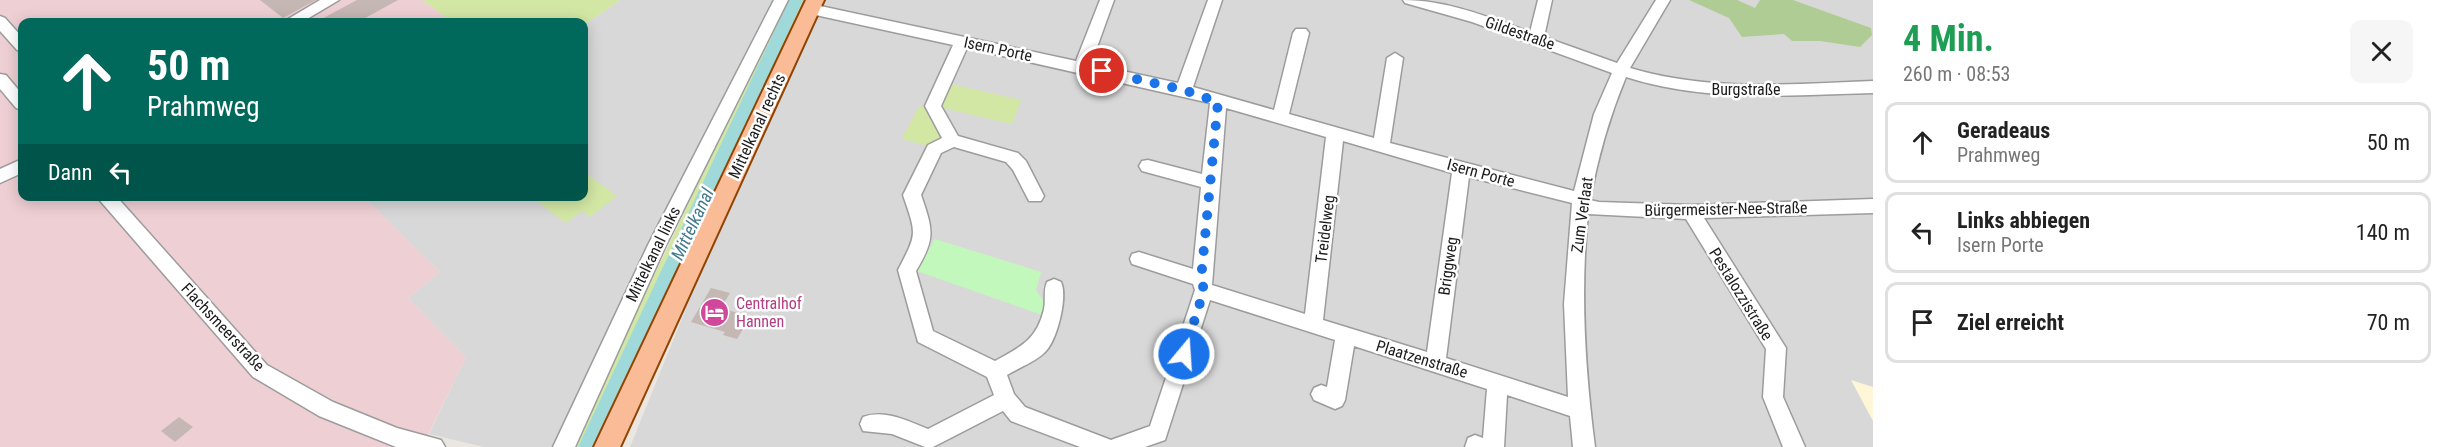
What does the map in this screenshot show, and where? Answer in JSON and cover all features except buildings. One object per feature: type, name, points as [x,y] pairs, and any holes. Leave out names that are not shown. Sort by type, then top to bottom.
[{"type":"main road","name":"Mittelkanal rechts","points":[[607,447],[813,5]]},
{"type":"street","points":[[303,18],[332,0]]},
{"type":"street","name":"Mittelkanal links","points":[[564,447],[657,245],[781,0]]},
{"type":"street","points":[[1082,67],[1105,0]]},
{"type":"street","points":[[1184,90],[1215,0]]},
{"type":"street","name":"Gildestraße","points":[[1415,0],[1536,38],[1620,70]]},
{"type":"street","points":[[1536,38],[1545,0]]},
{"type":"street","name":"Zum Verlaat","points":[[1584,447],[1578,409],[1574,311],[1581,202],[1596,132],[1620,70],[1663,0]]},
{"type":"street","name":"Isern Porte","points":[[813,5],[1184,90],[1218,102],[1280,117],[1581,202]]},
{"type":"street","points":[[0,21],[18,41]]},
{"type":"street","points":[[1280,117],[1301,33]]},
{"type":"street","points":[[952,141],[935,114],[933,106],[963,41]]},
{"type":"street","points":[[1381,145],[1395,58]]},
{"type":"street","name":"Burgstraße","points":[[1620,70],[1676,85],[1707,90],[1873,87]]},
{"type":"street","points":[[0,79],[18,99]]},
{"type":"street","points":[[1117,447],[1158,434],[1203,285],[1218,102]]},
{"type":"street","name":"Treidelweg","points":[[1312,324],[1335,134]]},
{"type":"street","points":[[1035,196],[1020,166],[1012,157],[952,141],[934,149],[912,195],[925,233],[924,243],[907,270],[925,336],[996,371],[1006,399],[1018,414],[1103,447]]},
{"type":"street","points":[[1148,166],[1212,183]]},
{"type":"street","points":[[0,177],[18,167]]},
{"type":"street","name":"Briggweg","points":[[1435,363],[1461,169]]},
{"type":"street","name":"Flachsmeerstraße","points":[[109,201],[260,371],[326,410],[396,437],[434,447]]},
{"type":"street","name":"Bürgermeister-Nee-Straße","points":[[1581,202],[1599,209],[1691,212],[1873,206]]},
{"type":"street","name":"Pestalozzistraße","points":[[1691,212],[1776,348],[1773,397],[1794,447]]},
{"type":"street","name":"Plaatzenstraße","points":[[1139,260],[1312,324],[1578,409]]},
{"type":"street","points":[[996,371],[1038,347],[1054,309],[1054,287]]},
{"type":"street","points":[[1321,394],[1335,400],[1346,335]]},
{"type":"street","points":[[1483,446],[1498,383]]},
{"type":"street","points":[[870,424],[892,425],[929,439],[1006,399]]},
{"type":"shaded area","points":[[0,0],[422,0],[447,18],[18,18],[18,201],[367,201],[440,272],[408,298],[466,357],[422,447],[0,447]]},
{"type":"shaded area","points":[[620,0],[781,0],[557,447],[484,447],[429,434],[466,357],[408,298],[440,272],[367,201],[588,201],[588,22]]},
{"type":"shaded area","points":[[823,0],[1873,0],[1873,447],[630,447],[729,202]]},
{"type":"shaded area","points":[[1851,380],[1873,387],[1873,421]]},
{"type":"green space","points":[[422,0],[620,0],[588,22],[588,18],[447,18]]},
{"type":"green space","points":[[786,0],[807,0],[596,447],[572,447]]},
{"type":"green space","points":[[1689,0],[1737,0],[1755,8],[1760,0],[1793,0],[1871,28],[1872,35],[1860,47],[1820,41],[1792,41],[1784,34],[1742,37],[1729,18]]},
{"type":"green space","points":[[950,84],[1021,100],[1012,124],[939,107]]},
{"type":"green space","points":[[919,106],[927,108],[927,114],[943,140],[931,147],[902,139]]},
{"type":"green space","points":[[588,175],[617,196],[590,217],[582,211],[566,223],[536,201],[588,201]]},
{"type":"green space","points":[[935,239],[1041,272],[1036,290],[1048,308],[1045,316],[917,271]]},
{"type":"water","name":"Mittelkanal","points":[[789,0],[803,0],[660,311],[637,352],[592,447],[578,447]]},
{"type":"place","name":"Centralhof Hannen","points":[[715,312]]},
{"type":"route","points":[[1102,71],[1184,90],[1218,102],[1201,279],[1204,290],[1184,354]]}]
